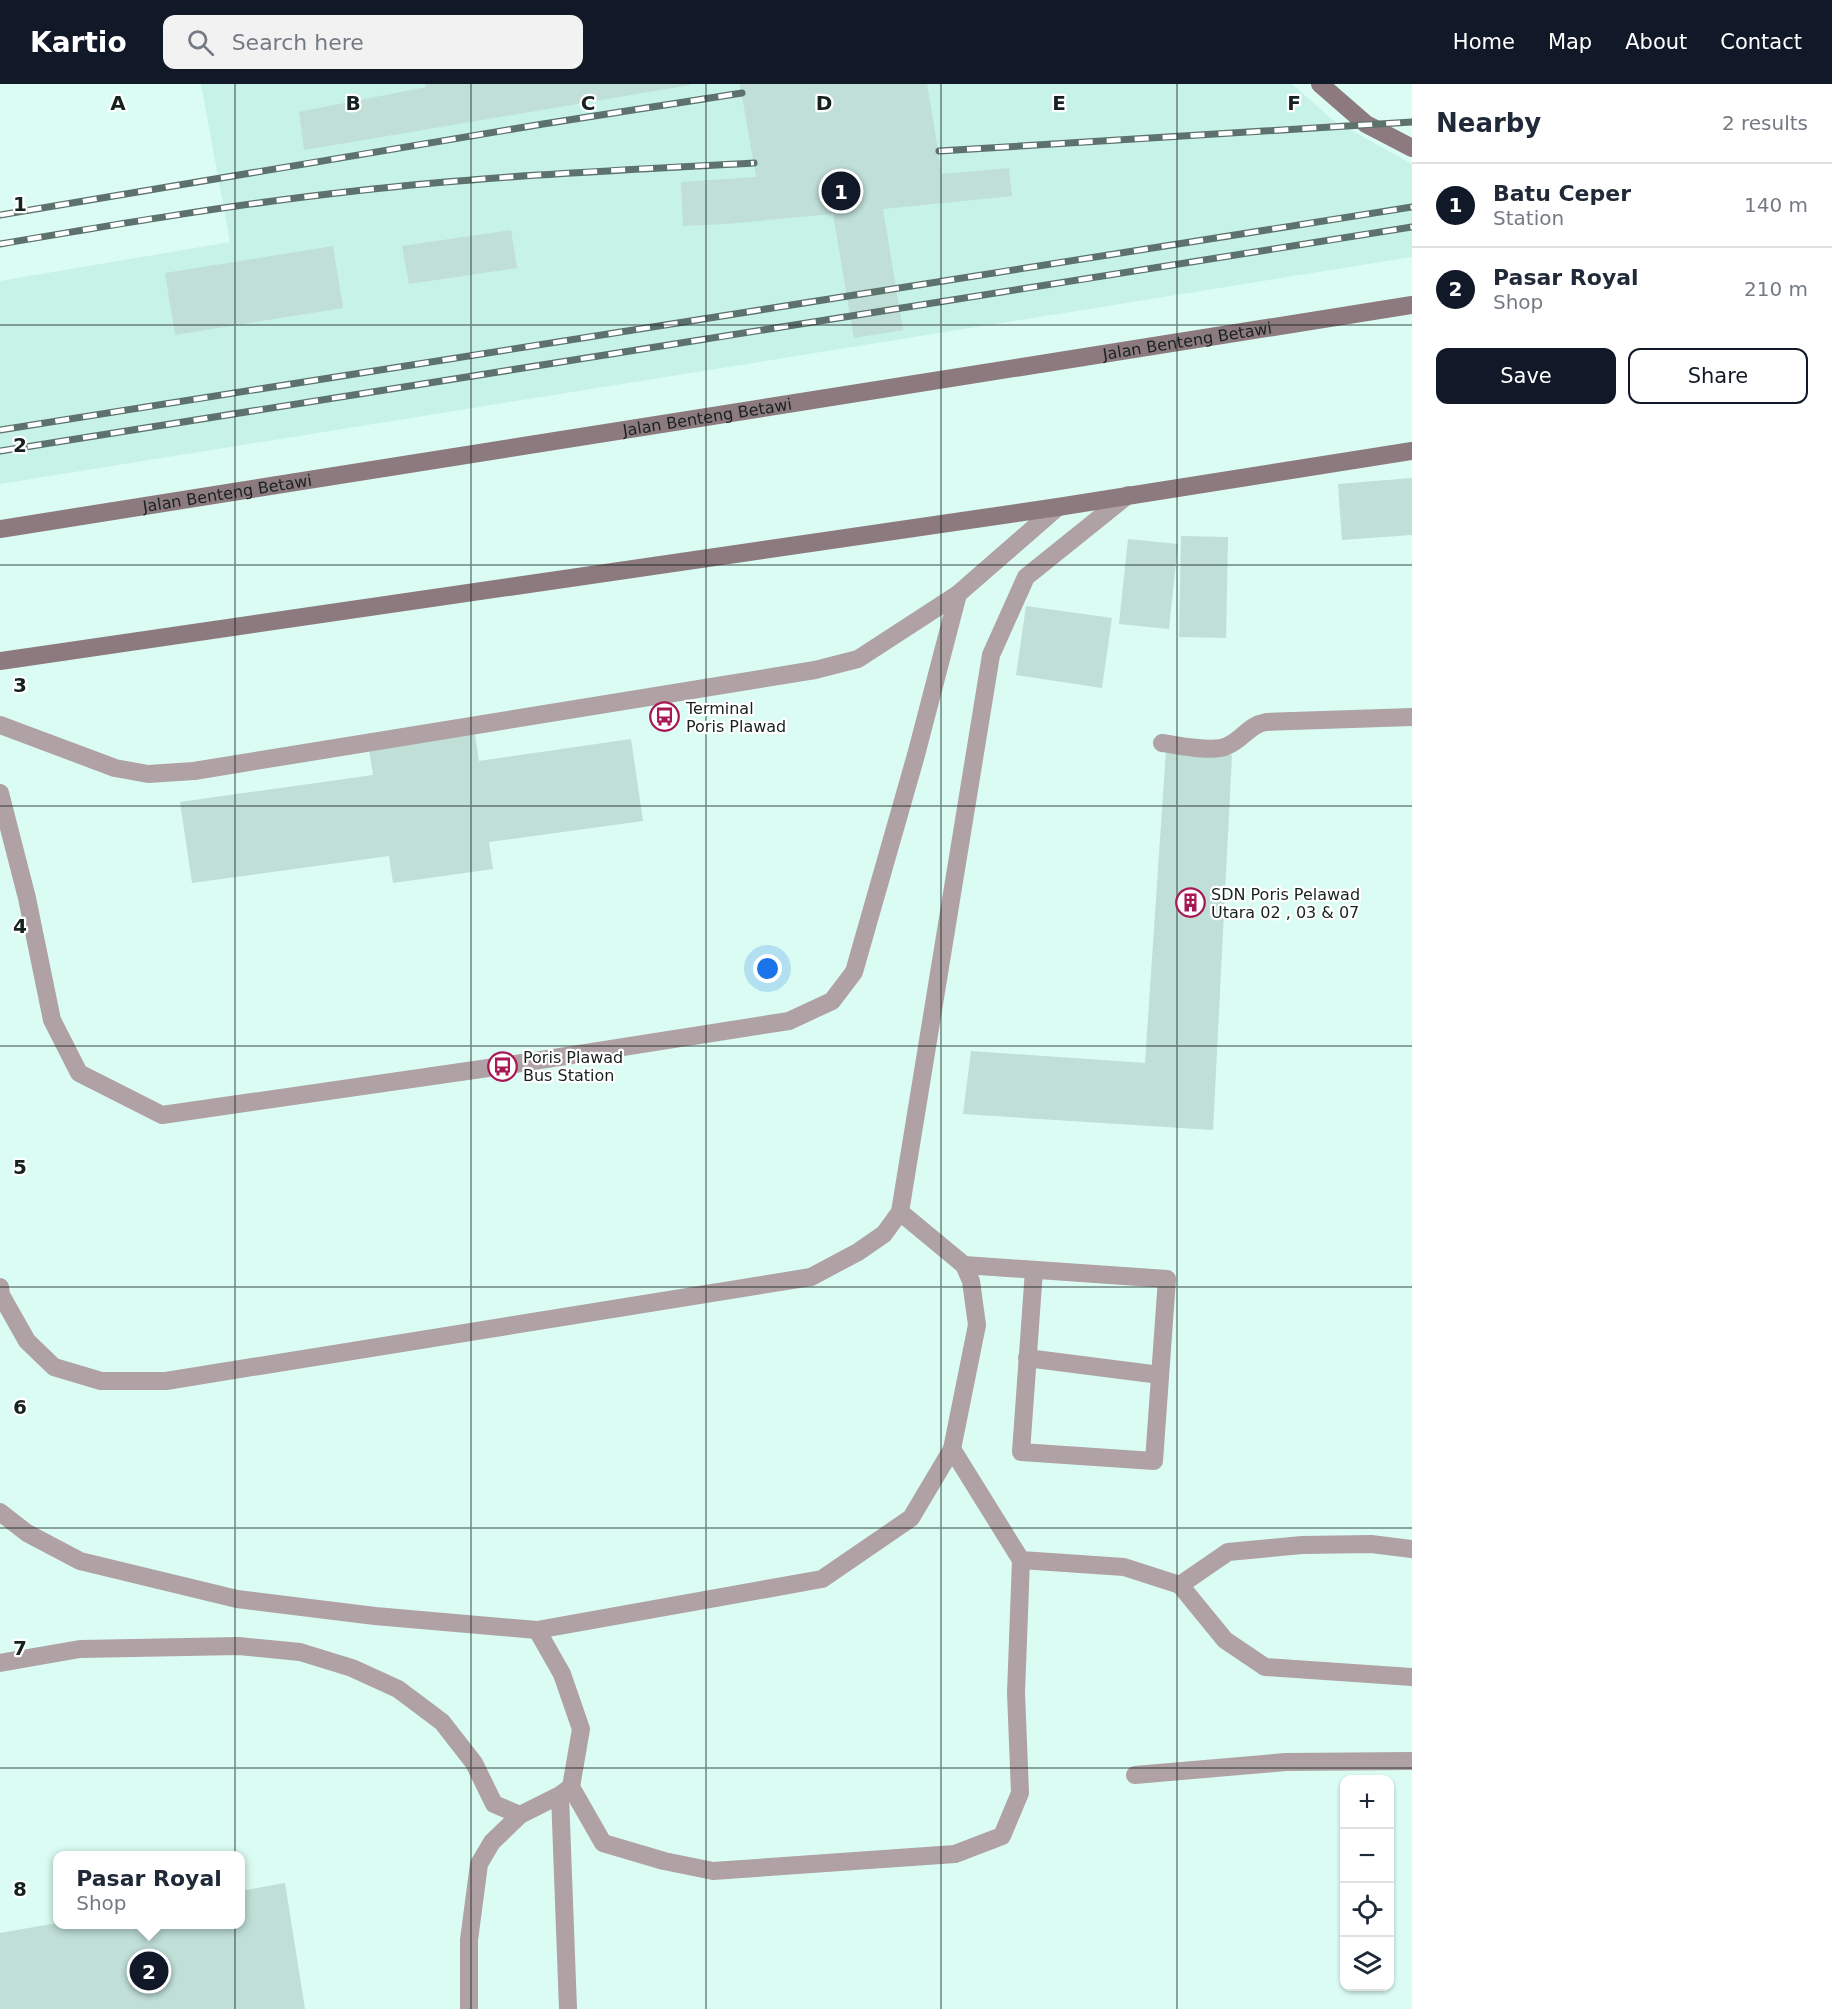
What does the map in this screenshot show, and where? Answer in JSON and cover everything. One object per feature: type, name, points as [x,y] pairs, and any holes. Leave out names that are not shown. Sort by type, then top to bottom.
[{"type":"main road","points":[[1320,84],[1366,124],[1412,148]]},
{"type":"main road","name":"Jalan Benteng Betawi","points":[[0,529],[1412,305]]},
{"type":"main road","points":[[0,661],[1058,507],[1412,451]]},
{"type":"street","points":[[0,1287],[1,1294],[27,1341],[54,1367],[101,1381],[166,1381],[812,1277],[858,1252],[884,1234],[900,1212],[991,655],[1026,577],[1128,495]]},
{"type":"street","points":[[0,725],[115,768],[148,774],[194,771],[815,670],[858,660],[958,594],[1058,507]]},
{"type":"street","points":[[0,793],[27,898],[52,1020],[78,1073],[162,1115],[490,1068],[789,1021],[832,1001],[854,972],[916,755],[958,594]]},
{"type":"street","points":[[1162,743],[1217,749],[1226,747],[1257,724],[1266,722],[1412,717]]},
{"type":"street","points":[[0,1512],[27,1533],[80,1561],[237,1599],[375,1616],[537,1630],[822,1580],[911,1518],[952,1449],[977,1326],[971,1281],[964,1265],[900,1212]]},
{"type":"street","points":[[964,1265],[1167,1279],[1154,1461],[1021,1452],[1034,1270]]},
{"type":"street","points":[[1027,1358],[1160,1375]]},
{"type":"street","points":[[566,1791],[603,1843],[664,1861],[713,1871],[955,1854],[1002,1836],[1020,1793],[1016,1693],[1021,1560],[952,1449]]},
{"type":"street","points":[[1180,1585],[1228,1552],[1302,1545],[1371,1544],[1412,1549]]},
{"type":"street","points":[[1021,1560],[1124,1567],[1180,1585],[1225,1640],[1265,1667],[1412,1677]]},
{"type":"street","points":[[537,1630],[562,1674],[581,1729],[566,1791],[568,2009]]},
{"type":"street","points":[[0,1663],[80,1649],[238,1646],[300,1652],[352,1668],[398,1689],[441,1722],[474,1763],[494,1804],[520,1815]]},
{"type":"street","points":[[1135,1775],[1286,1762],[1412,1761]]},
{"type":"street","points":[[469,2009],[469,1940],[479,1864],[492,1842],[520,1815],[566,1791]]},
{"type":"shaded area","points":[[201,84],[1292,84],[1334,121],[1412,164],[1412,257],[0,484],[0,281],[230,242]]},
{"type":"building","points":[[425,84],[690,85],[304,150],[299,112],[426,87]]},
{"type":"building","points":[[740,84],[927,84],[942,174],[1009,168],[1012,196],[883,209],[903,330],[854,338],[833,214],[683,226],[681,182],[756,177]]},
{"type":"building","points":[[511,230],[517,268],[409,284],[402,246]]},
{"type":"building","points":[[333,246],[343,308],[175,335],[165,273]]},
{"type":"building","points":[[1412,478],[1412,535],[1342,540],[1338,484]]},
{"type":"building","points":[[1181,536],[1228,537],[1226,638],[1179,637]]},
{"type":"building","points":[[1128,539],[1178,544],[1169,629],[1119,624]]},
{"type":"building","points":[[1026,606],[1112,618],[1102,688],[1016,675]]},
{"type":"building","points":[[475,734],[479,761],[631,739],[643,821],[489,842],[493,869],[393,883],[389,856],[192,883],[180,802],[373,775],[369,749]]},
{"type":"building","name":"SDN Poris Pelawad Utara 02 , 03 & 07","points":[[1166,750],[1232,755],[1213,1130],[963,1114],[971,1051],[1145,1063]]},
{"type":"building","points":[[285,1883],[305,2009],[0,2009],[0,1933],[53,1924],[53,1929],[245,1929],[245,1890]]},
{"type":"railway","points":[[0,215],[742,93]]},
{"type":"railway","points":[[939,151],[1412,122]]},
{"type":"railway","points":[[0,244],[221,208],[355,191],[504,177],[754,163]]},
{"type":"railway","points":[[0,430],[1412,207]]},
{"type":"railway","points":[[0,451],[1412,227]]},
{"type":"place","name":"Batu Ceper","points":[[841,191]]},
{"type":"place","name":"Terminal Poris Plawad","points":[[665,717]]},
{"type":"place","name":"SDN Poris Pelawad Utara 02 , 03 & 07","points":[[1190,903]]},
{"type":"place","name":"Poris Plawad Bus Station","points":[[502,1066]]},
{"type":"place","name":"Pasar Royal","points":[[149,1971]]}]
